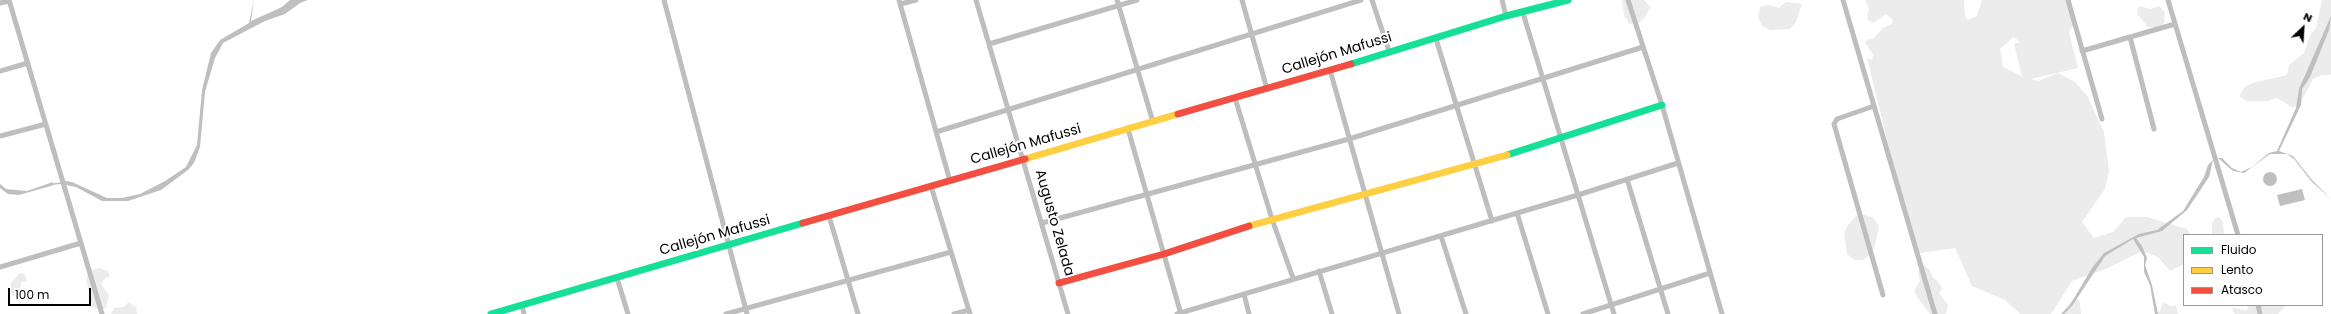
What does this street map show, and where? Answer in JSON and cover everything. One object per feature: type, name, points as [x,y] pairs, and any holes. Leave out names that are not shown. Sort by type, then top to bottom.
[{"type":"street","points":[[0,3],[9,0],[102,314]]},
{"type":"street","points":[[664,0],[730,245],[746,311]]},
{"type":"street","points":[[916,0],[899,2],[950,181]]},
{"type":"street","name":"Augusto Zelada","points":[[976,0],[1024,159],[1068,314]]},
{"type":"street","points":[[989,44],[1117,3],[1137,0]]},
{"type":"street","points":[[1242,0],[1267,89]]},
{"type":"street","points":[[936,132],[1361,0]]},
{"type":"street","points":[[1372,0],[1389,51]]},
{"type":"street","points":[[1502,0],[1506,16]]},
{"type":"street","name":"Callejón Mafussi","points":[[491,314],[1267,89],[1389,51],[1436,39],[1506,16],[1523,13],[1568,0]]},
{"type":"street","points":[[1628,0],[1662,105],[1722,314]]},
{"type":"street","points":[[1843,0],[1935,314]]},
{"type":"street","points":[[2068,0],[2102,118]]},
{"type":"street","points":[[2168,0],[2218,163],[2238,234]]},
{"type":"street","points":[[1117,3],[1153,122]]},
{"type":"street","points":[[1523,13],[1614,314]]},
{"type":"street","points":[[2082,51],[2175,24]]},
{"type":"street","points":[[2130,37],[2154,129]]},
{"type":"street","points":[[1436,39],[1492,221]]},
{"type":"street","points":[[1042,223],[1349,138],[1643,47]]},
{"type":"street","points":[[0,71],[28,63]]},
{"type":"street","points":[[1330,70],[1399,314]]},
{"type":"street","points":[[1235,98],[1272,219],[1293,278]]},
{"type":"street","points":[[1059,283],[1164,254],[1272,219],[1364,193],[1475,165],[1662,105]]},
{"type":"street","points":[[1874,106],[1837,119],[1834,124],[1883,295]]},
{"type":"street","points":[[0,136],[46,124]]},
{"type":"street","points":[[1128,129],[1180,314],[1293,278],[1492,221],[1678,163]]},
{"type":"street","points":[[1627,179],[1668,314]]},
{"type":"street","points":[[931,186],[969,312],[954,314]]},
{"type":"street","points":[[1517,213],[1548,314]]},
{"type":"street","points":[[829,216],[858,314]]},
{"type":"street","points":[[1441,236],[1466,314]]},
{"type":"street","points":[[0,267],[81,243]]},
{"type":"street","points":[[726,314],[746,311],[951,252]]},
{"type":"street","points":[[1319,271],[1332,314]]},
{"type":"street","points":[[1583,314],[1710,273]]},
{"type":"street","points":[[617,278],[628,314]]},
{"type":"street","points":[[1244,294],[1250,314]]},
{"type":"street","points":[[522,305],[524,314]]},
{"type":"shaded area","points":[[254,0],[251,21],[282,7],[290,0],[308,0],[300,3],[285,14],[265,21],[223,43],[215,58],[205,92],[200,147],[194,163],[188,170],[161,190],[128,201],[102,201],[76,187],[66,185],[65,181],[72,182],[107,198],[122,198],[140,194],[165,181],[186,167],[197,145],[202,90],[211,53],[220,40],[249,23]]},
{"type":"shaded area","points":[[1622,0],[1644,0],[1650,7],[1646,16],[1639,23],[1629,24],[1624,15]]},
{"type":"shaded area","points":[[1865,0],[1964,0],[1965,16],[1968,20],[1977,16],[1982,0],[2066,0],[2075,23],[2069,32],[2078,68],[2031,79],[2038,81],[2058,73],[2075,82],[2088,97],[2104,132],[2109,171],[2105,189],[2082,222],[2094,238],[2113,232],[2126,217],[2147,217],[2187,229],[2190,234],[2183,234],[2183,264],[2170,271],[2158,257],[2142,251],[2108,268],[2072,281],[2051,314],[2020,314],[2005,300],[1972,286],[1955,248],[1915,254],[1867,58],[1872,60],[1873,55],[1865,42],[1868,39],[1873,39],[1883,28],[1892,24],[1893,20],[1886,14],[1874,23],[1867,18],[1869,9]],"holes":[[[2014,37],[2020,42],[2014,44],[2022,76],[2003,67],[2000,49]]]},
{"type":"shaded area","points":[[2322,0],[2331,0],[2331,75],[2322,75],[2313,79],[2300,104],[2292,108],[2276,98],[2267,101],[2246,101],[2239,96],[2244,88],[2252,83],[2287,75],[2289,65],[2304,53],[2310,35],[2316,28]]},
{"type":"shaded area","points":[[1786,2],[1802,4],[1796,22],[1790,29],[1770,30],[1762,26],[1758,17],[1760,7],[1769,5],[1779,8]]},
{"type":"shaded area","points":[[2140,6],[2150,9],[2159,6],[2165,13],[2164,23],[2161,27],[2148,27],[2138,15],[2137,10]]},
{"type":"shaded area","points":[[2331,16],[2329,30],[2310,77],[2302,89],[2301,105],[2279,151],[2293,156],[2312,180],[2331,199],[2312,182],[2294,159],[2287,154],[2270,154],[2244,173],[2233,171],[2218,158],[2222,158],[2232,168],[2241,172],[2252,167],[2269,153],[2277,151],[2296,108],[2299,89]]},
{"type":"shaded area","points":[[2213,160],[2209,177],[2187,210],[2162,231],[2136,238],[2142,246],[2147,258],[2145,265],[2152,285],[2158,314],[2155,314],[2150,285],[2144,272],[2144,257],[2133,239],[2105,256],[2072,306],[2064,314],[2061,314],[2070,305],[2092,268],[2104,253],[2139,234],[2157,230],[2183,211],[2204,177],[2208,165]]},
{"type":"shaded area","points":[[2267,172],[2273,172],[2277,176],[2277,182],[2273,186],[2267,186],[2263,182],[2263,176]]},
{"type":"shaded area","points":[[53,182],[54,185],[19,195],[8,194],[0,188],[0,184],[6,189],[27,191]]},
{"type":"shaded area","points":[[2302,189],[2305,200],[2280,206],[2277,195]]},
{"type":"shaded area","points":[[1865,215],[1874,218],[1879,226],[1875,245],[1871,254],[1863,260],[1854,260],[1847,254],[1844,233],[1848,225],[1856,216]]},
{"type":"shaded area","points":[[2219,217],[2223,222],[2224,234],[2212,234],[2212,224],[2214,219]]},
{"type":"shaded area","points":[[1921,263],[1929,269],[1933,277],[1940,284],[1942,289],[1939,293],[1948,305],[1946,314],[1930,314],[1915,294],[1915,289],[1920,281],[1918,272]]},
{"type":"shaded area","points":[[99,268],[108,271],[110,276],[103,280],[101,284],[109,295],[106,308],[101,310],[92,307],[86,279],[90,271]]},
{"type":"shaded area","points":[[20,273],[25,274],[27,282],[22,281],[18,295],[14,297],[11,293],[11,283]]},
{"type":"shaded area","points":[[2073,299],[2078,299],[2081,314],[2061,314]]},
{"type":"shaded area","points":[[128,302],[136,307],[137,314],[111,314],[114,308],[124,307]]},
{"type":"shaded area","points":[[2163,302],[2171,306],[2176,306],[2178,314],[2155,314],[2160,311]]},
{"type":"shaded area","points":[[2248,306],[2285,306],[2278,314],[2235,314],[2232,307],[2246,311]]},
{"type":"waterway","points":[[54,184],[62,183]]},
{"type":"traffic: fast","points":[[1351,64],[1506,16],[1568,0]]},
{"type":"traffic: fast","points":[[1507,155],[1662,105]]},
{"type":"traffic: fast","points":[[491,314],[803,223]]},
{"type":"traffic: slow","points":[[1025,159],[1178,114]]},
{"type":"traffic: slow","points":[[1249,226],[1507,155]]},
{"type":"traffic: jam","points":[[1178,114],[1351,64]]},
{"type":"traffic: jam","points":[[803,223],[1025,159]]},
{"type":"traffic: jam","points":[[1059,283],[1164,254],[1249,226]]}]
